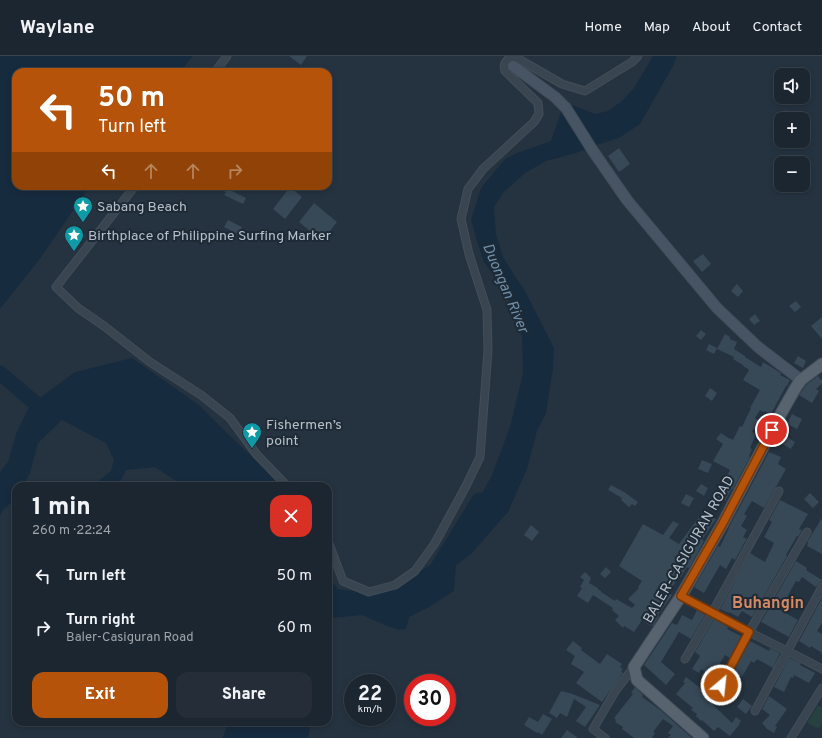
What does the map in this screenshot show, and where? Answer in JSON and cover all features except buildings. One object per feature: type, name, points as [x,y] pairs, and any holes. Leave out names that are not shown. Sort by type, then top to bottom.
[{"type":"main road","name":"BALER-CASIGURAN ROAD","points":[[634,667],[681,596],[723,523],[796,387],[801,380],[822,364]]},
{"type":"main road","points":[[634,667],[637,680],[703,738]]},
{"type":"street","points":[[219,68],[227,56]]},
{"type":"street","points":[[498,56],[555,98],[566,108],[593,151],[627,200],[717,308],[758,347],[801,380]]},
{"type":"street","points":[[332,551],[343,581],[368,592],[394,585],[415,571],[435,544],[480,457],[488,350],[487,310],[469,254],[461,219],[468,189],[483,169],[534,122],[539,114],[538,103],[505,72],[504,66],[509,63],[511,57],[517,58],[562,84],[585,91],[632,62],[638,56]]},
{"type":"street","points":[[132,190],[56,287],[78,308],[104,326],[150,362],[201,395],[230,418],[257,455],[283,482]]},
{"type":"street","points":[[685,659],[779,491]]},
{"type":"street","points":[[721,685],[749,632],[807,532]]},
{"type":"street","points":[[755,711],[822,587]]},
{"type":"street","points":[[681,596],[822,669]]},
{"type":"street","points":[[605,738],[593,729],[616,690],[634,667]]},
{"type":"street","points":[[791,738],[822,688]]},
{"type":"green space","points":[[818,705],[822,707],[822,723],[819,729],[807,723]]},
{"type":"water","points":[[0,56],[193,56],[183,68],[12,68],[12,190],[87,190],[39,260],[0,309]]},
{"type":"water","points":[[653,56],[677,56],[673,66],[640,124],[619,138],[576,153],[546,161],[525,173],[503,193],[494,207],[496,234],[503,257],[524,289],[554,348],[553,368],[546,413],[537,431],[527,469],[508,512],[471,554],[456,565],[454,591],[429,607],[409,617],[406,629],[400,630],[387,626],[362,615],[332,618],[332,581],[338,589],[371,594],[399,591],[413,586],[433,572],[454,545],[492,475],[510,427],[523,374],[522,338],[517,316],[504,289],[484,262],[471,220],[481,188],[505,159],[517,153],[551,141],[561,112],[572,105],[595,114],[608,111],[622,101],[634,88]]},
{"type":"water","points":[[132,358],[199,405],[279,482],[179,482],[155,467],[126,470],[120,482],[97,482],[111,471],[114,460],[106,443],[62,420],[38,443],[30,473],[25,482],[12,482],[12,502],[3,510],[0,516],[0,472],[8,462],[16,434],[30,405],[75,372]]},
{"type":"water","points":[[227,726],[310,726],[308,738],[223,738]]},
{"type":"waterway","points":[[0,373],[42,409]]},
{"type":"waterway","name":"Duongan River","points":[[390,598],[436,570],[479,500]]},
{"type":"place","name":"Sabang Beach","points":[[83,223]]},
{"type":"place","name":"Birthplace of Philippine Surfing Marker","points":[[74,252]]},
{"type":"place","name":"Fishermen’s point","points":[[252,449]]},
{"type":"district","name":"Buhangin","points":[[768,602]]},
{"type":"route","points":[[721,685],[749,632],[681,596],[723,523],[772,430]]}]
